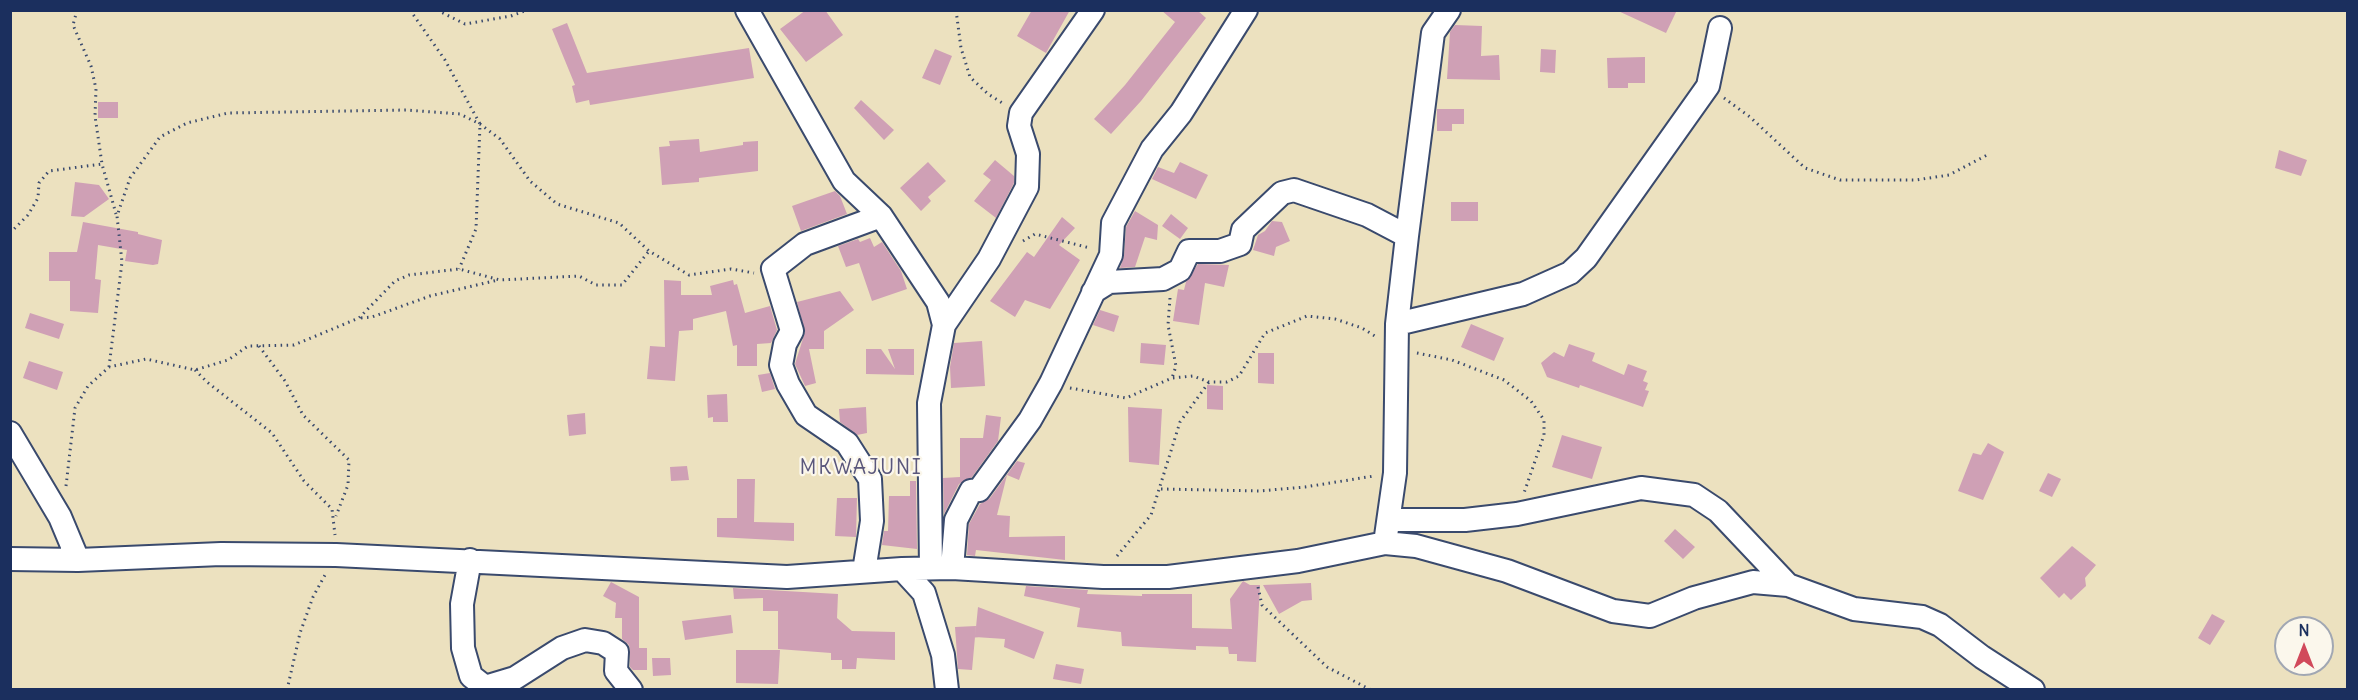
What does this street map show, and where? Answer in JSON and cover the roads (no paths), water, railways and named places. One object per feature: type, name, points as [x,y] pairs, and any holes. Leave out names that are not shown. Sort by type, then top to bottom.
[{"type":"street","points":[[747,10],[844,181],[881,216],[938,302],[944,325]]},
{"type":"street","points":[[941,568],[929,403],[944,325],[989,259],[1027,187],[1028,154],[1019,126],[1021,112],[1093,10]]},
{"type":"street","points":[[941,568],[956,520],[971,491],[979,490],[1030,420],[1051,383],[1112,255],[1113,223],[1152,149],[1181,113],[1246,10]]},
{"type":"street","points":[[1385,543],[1395,473],[1397,324],[1407,236],[1433,33],[1449,10]]},
{"type":"street","points":[[1397,324],[1523,294],[1570,273],[1586,258],[1708,86],[1720,28]]},
{"type":"street","points":[[1093,292],[1109,282],[1163,279],[1180,270],[1189,251],[1220,251],[1240,244],[1243,230],[1248,224],[1282,193],[1294,190],[1367,214],[1407,236]]},
{"type":"street","points":[[864,571],[872,521],[870,479],[847,443],[806,414],[788,384],[781,365],[785,344],[792,331],[774,278],[773,268],[804,244],[881,216]]},
{"type":"street","points":[[10,433],[60,517],[78,560]]},
{"type":"street","points":[[1389,520],[1465,520],[1517,514],[1641,488],[1694,495],[1718,511],[1788,585]]},
{"type":"street","points":[[10,559],[78,560],[221,554],[336,555],[787,577],[941,568],[1103,577],[1168,577],[1253,568],[1385,543],[1416,546],[1473,561],[1507,571],[1613,611],[1650,616],[1694,598],[1754,582],[1788,585],[1854,609],[1922,617],[2033,690]]},
{"type":"street","points":[[470,560],[462,604],[463,648],[471,676],[485,687],[515,678],[562,648],[585,640],[603,643],[617,652],[616,671],[631,690]]},
{"type":"street","points":[[902,569],[924,593],[943,655],[947,690]]},
{"type":"district","name":"MKWAJUNI","points":[[861,468]]}]
